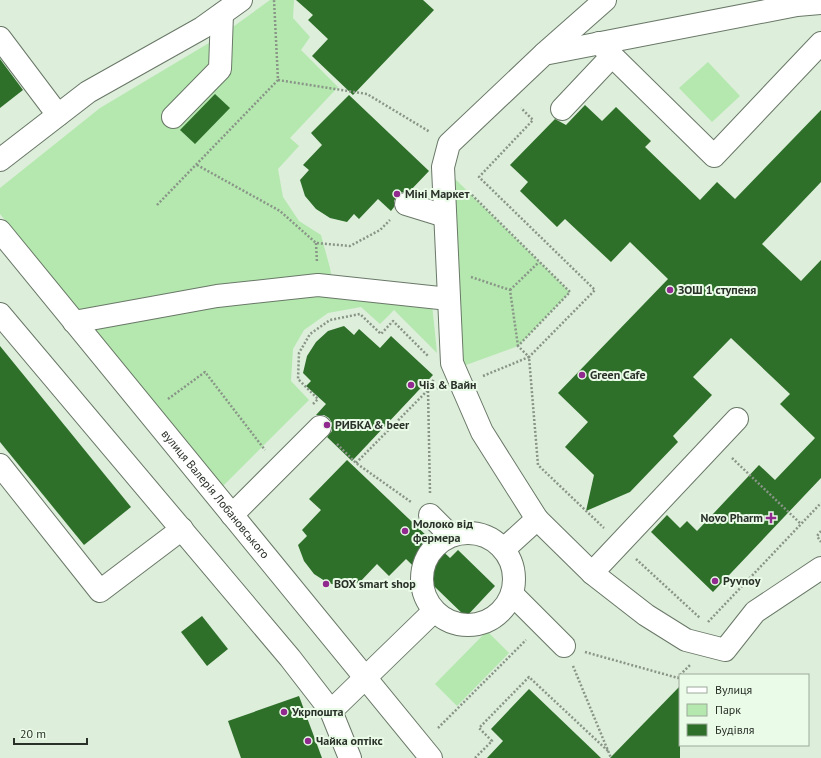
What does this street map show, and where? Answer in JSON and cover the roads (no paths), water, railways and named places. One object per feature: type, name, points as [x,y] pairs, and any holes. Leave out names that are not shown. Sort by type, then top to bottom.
[{"type":"street","points":[[0,160],[88,92],[202,28],[241,0]]},
{"type":"street","points":[[606,0],[544,54],[449,144],[443,167],[452,363],[482,432],[537,519],[592,573],[646,615],[686,640],[725,650],[755,612],[821,568]]},
{"type":"street","points":[[544,54],[606,49],[797,5],[821,3]]},
{"type":"street","points":[[173,117],[220,69],[222,14]]},
{"type":"street","points":[[0,38],[58,115]]},
{"type":"street","points":[[606,49],[714,156],[821,43]]},
{"type":"street","points":[[562,109],[606,49]]},
{"type":"street","points":[[406,204],[445,216]]},
{"type":"street","name":"вулиця Валерія Лобановського","points":[[0,231],[426,752]]},
{"type":"street","points":[[74,322],[217,296],[318,285],[449,299]]},
{"type":"street","points":[[0,314],[290,658],[331,711],[350,758]]},
{"type":"street","points":[[592,573],[737,419]]},
{"type":"street","points":[[232,515],[320,427]]},
{"type":"street","points":[[0,465],[100,591],[182,529]]},
{"type":"street","points":[[430,515],[450,535]]},
{"type":"street","points":[[504,549],[537,519]]},
{"type":"street","points":[[464,532],[479,533],[493,539],[504,549],[512,563],[515,579],[512,594],[504,608],[492,618],[478,624],[462,625],[447,620],[434,611],[426,598],[422,584],[422,569],[428,555],[437,543],[450,535],[464,532]]},
{"type":"street","points":[[512,594],[564,646]]},
{"type":"street","points":[[331,711],[434,611]]},
{"type":"place","name":"Міні Маркет","points":[[397,194]]},
{"type":"place","name":"ЗОШ 1 ступеня","points":[[670,290]]},
{"type":"place","name":"Green Cafe","points":[[582,375]]},
{"type":"place","name":"Чіз & Вайн","points":[[411,385]]},
{"type":"place","name":"РИБКА & beer","points":[[327,425]]},
{"type":"place","name":"Novo Pharm","points":[[771,518]]},
{"type":"place","name":"Молоко від фермера","points":[[405,531]]},
{"type":"place","name":"Pyvnoy","points":[[715,581]]},
{"type":"place","name":"BOX smart shop","points":[[326,584]]},
{"type":"place","name":"Укрпошта","points":[[284,712]]},
{"type":"place","name":"Чайка оптікс","points":[[308,741]]}]
